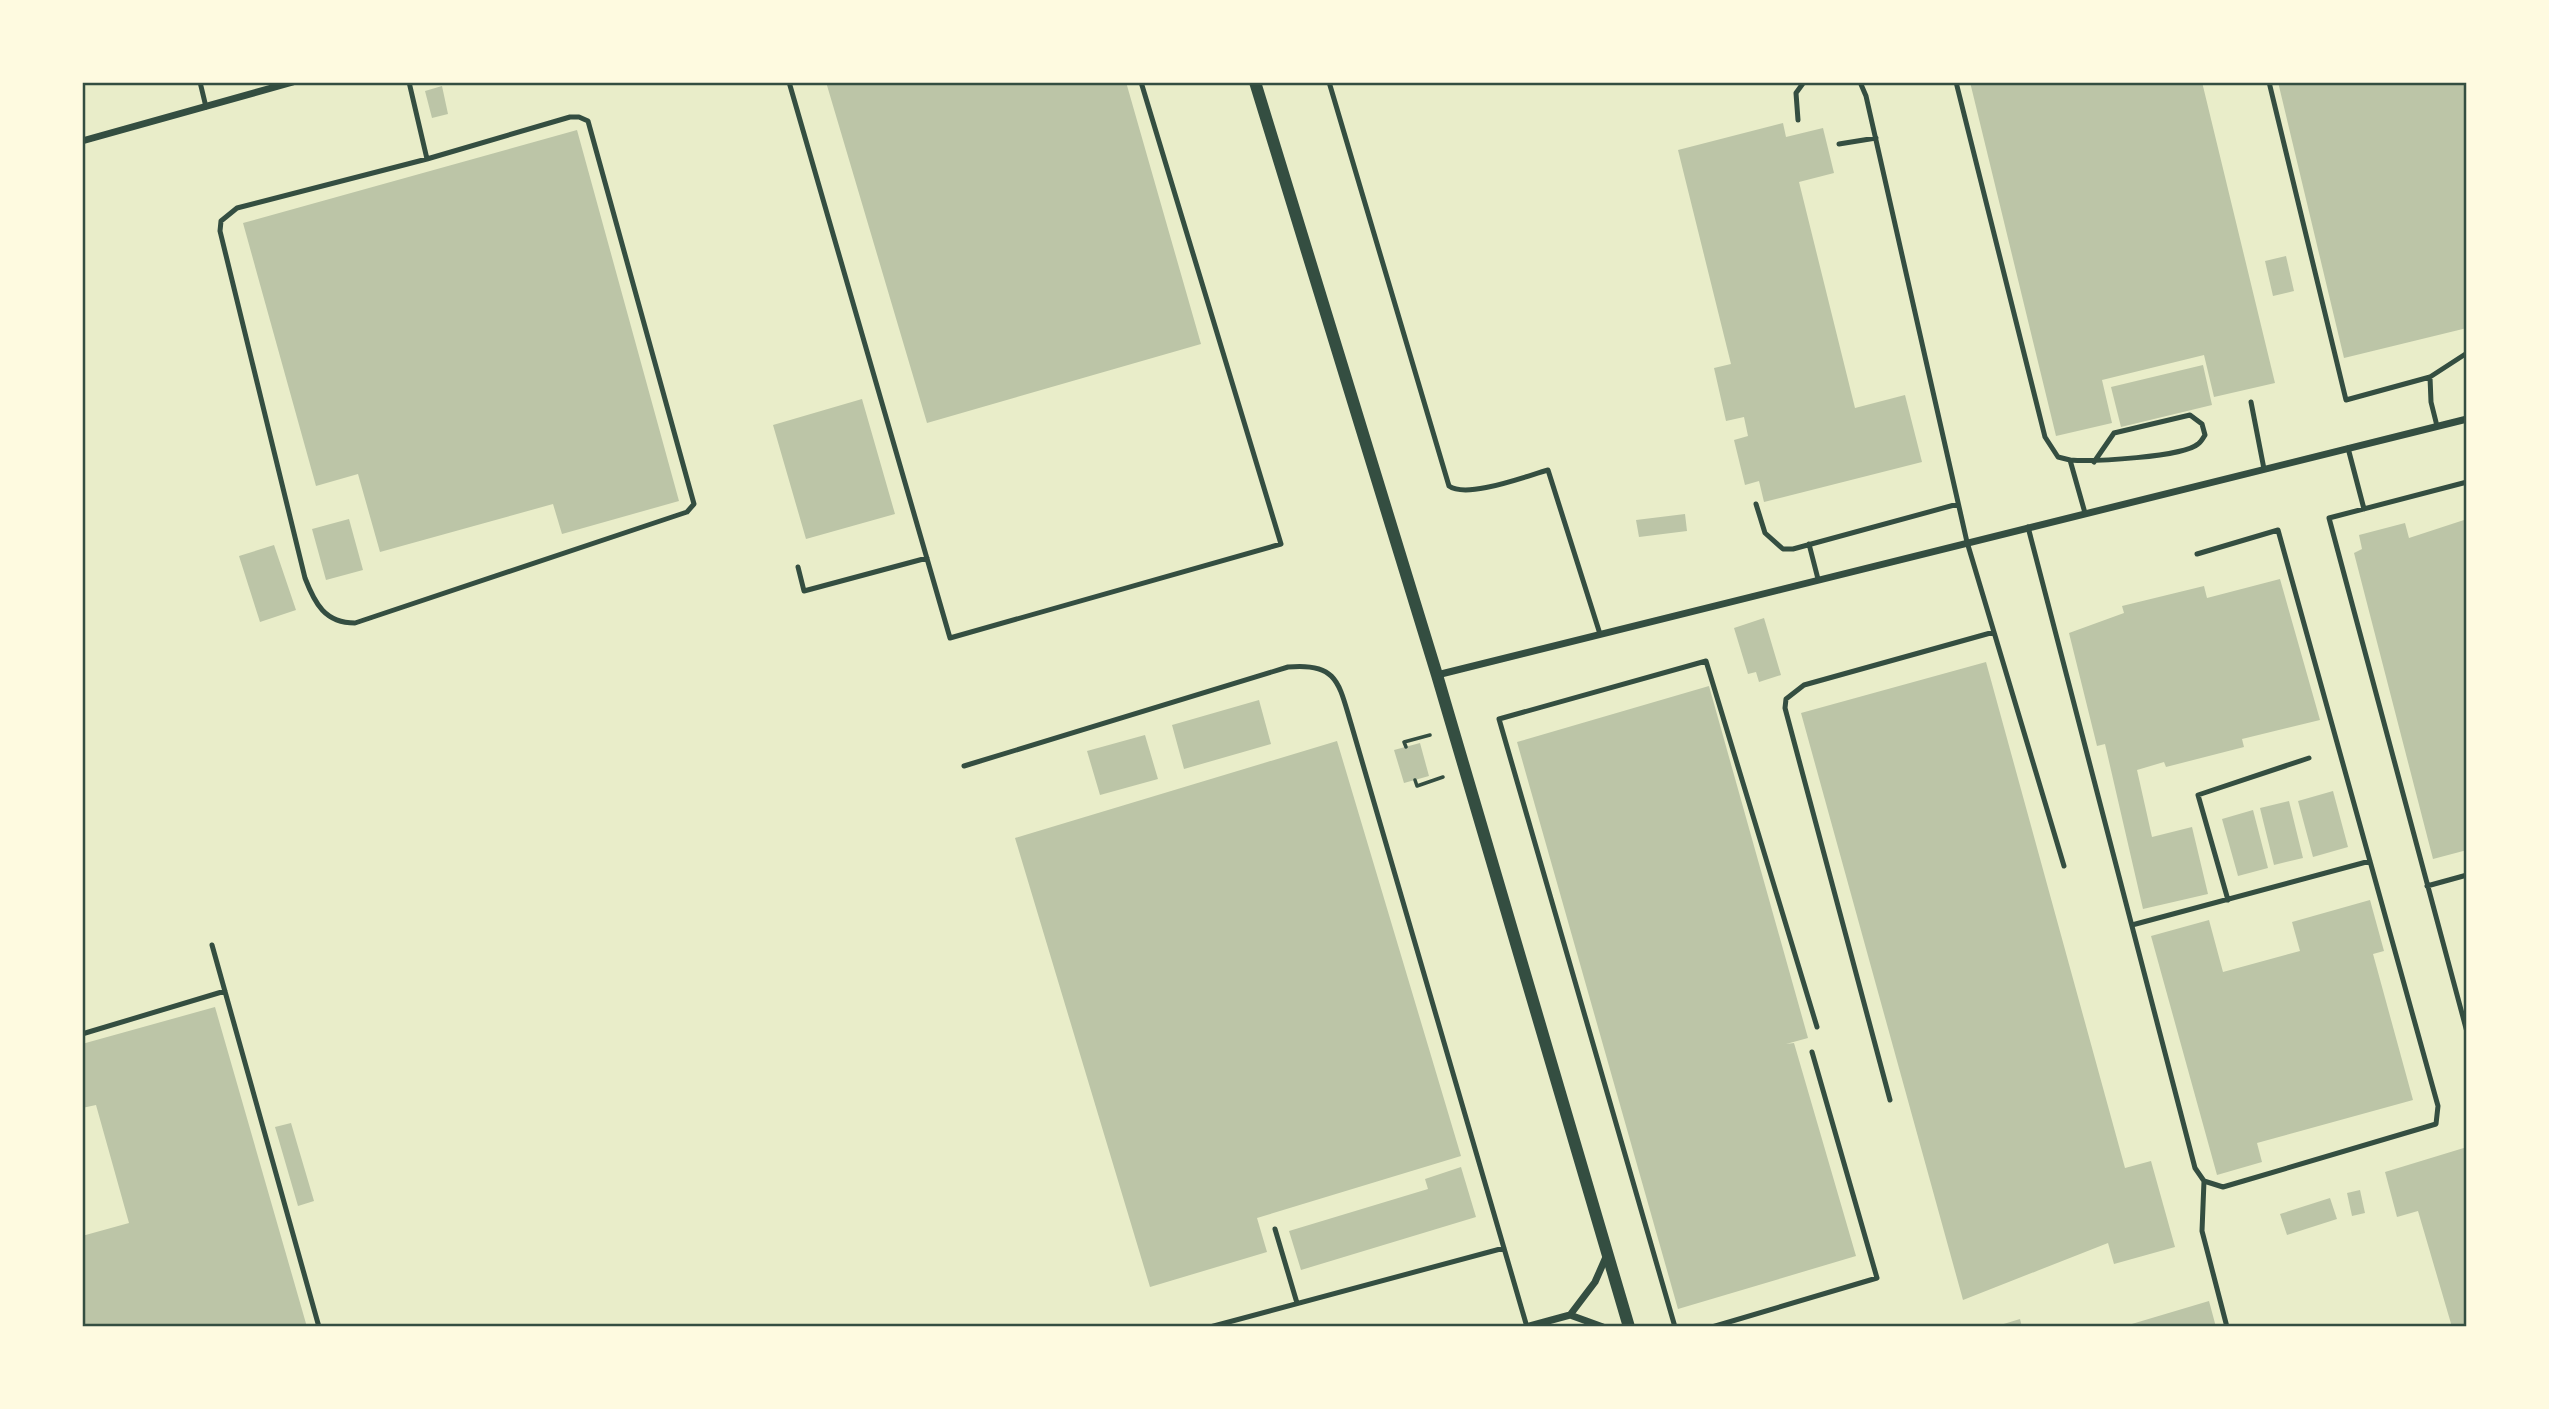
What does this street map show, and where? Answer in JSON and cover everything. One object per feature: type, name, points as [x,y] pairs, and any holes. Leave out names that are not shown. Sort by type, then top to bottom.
[{"type":"street","points":[[82,141],[293,82]]},
{"type":"street","points":[[1255,82],[1437,675],[1629,1327]]},
{"type":"street","points":[[1437,675],[2467,419]]},
{"type":"street","points":[[1570,1315],[1595,1282],[1607,1253]]},
{"type":"street","points":[[1526,1327],[1570,1315],[1603,1327]]},
{"type":"lane","points":[[200,82],[206,107]]},
{"type":"lane","points":[[409,82],[427,159]]},
{"type":"lane","points":[[789,82],[950,638],[1281,544],[1141,82]]},
{"type":"lane","points":[[1329,82],[1449,486],[1456,491],[1472,490],[1548,470],[1601,634]]},
{"type":"lane","points":[[1798,120],[1796,93],[1804,82]]},
{"type":"lane","points":[[1860,82],[1876,138],[1967,542],[2064,866]]},
{"type":"lane","points":[[1956,82],[2045,437],[2058,457],[2094,462],[2185,450],[2198,445],[2205,435],[2202,424],[2190,415],[2114,433],[2094,462]]},
{"type":"lane","points":[[2269,82],[2346,400],[2430,377],[2467,353]]},
{"type":"lane","points":[[570,117],[588,121],[694,504],[687,512],[649,525],[355,623],[340,623],[316,605],[305,578],[220,231],[220,221],[237,208],[427,159],[570,117]]},
{"type":"lane","points":[[1839,144],[1876,138]]},
{"type":"lane","points":[[2430,377],[2431,402],[2437,426]]},
{"type":"lane","points":[[2251,402],[2264,469]]},
{"type":"lane","points":[[2348,448],[2364,509]]},
{"type":"lane","points":[[2070,460],[2085,513]]},
{"type":"lane","points":[[2467,482],[2329,518],[2467,1032]]},
{"type":"lane","points":[[1756,504],[1765,533],[1783,549],[1958,504]]},
{"type":"lane","points":[[2028,527],[2195,1168],[2204,1181],[2202,1231],[2227,1327]]},
{"type":"lane","points":[[2197,554],[2278,530],[2438,1106],[2436,1124],[2223,1187],[2204,1181]]},
{"type":"lane","points":[[1809,544],[1818,579]]},
{"type":"lane","points":[[798,567],[804,591],[927,558]]},
{"type":"lane","points":[[1890,1100],[1785,708],[1786,699],[1804,685],[1994,632]]},
{"type":"lane","points":[[1675,1327],[1499,719],[1706,662],[1817,1027]]},
{"type":"lane","points":[[964,766],[1288,667],[1311,665],[1326,670],[1342,695],[1352,727],[1526,1327]]},
{"type":"lane","points":[[2228,900],[2198,794],[2309,758]]},
{"type":"lane","points":[[2132,925],[2370,861]]},
{"type":"lane","points":[[2427,886],[2467,875]]},
{"type":"lane","points":[[212,945],[319,1327]]},
{"type":"lane","points":[[82,1034],[225,991]]},
{"type":"lane","points":[[1712,1327],[1877,1278],[1812,1052]]},
{"type":"lane","points":[[1275,1228],[1297,1303]]},
{"type":"lane","points":[[1210,1327],[1504,1248]]},
{"type":"path","points":[[1406,747],[1404,742],[1430,735]]},
{"type":"path","points":[[1415,780],[1417,786],[1443,777]]},
{"type":"building","points":[[826,82],[1126,82],[1201,344],[927,423]]},
{"type":"building","points":[[1970,82],[2202,82],[2275,383],[2214,397],[2204,355],[2102,380],[2112,423],[2056,436]]},
{"type":"building","points":[[2278,82],[2467,82],[2467,328],[2344,358]]},
{"type":"building","points":[[442,86],[448,114],[432,118],[425,91]]},
{"type":"building","points":[[1783,123],[1786,137],[1823,128],[1834,173],[1799,182],[1855,408],[1905,395],[1922,462],[1764,502],[1759,481],[1745,485],[1734,440],[1748,436],[1744,417],[1726,421],[1714,368],[1731,364],[1678,150]]},
{"type":"building","points":[[577,130],[679,501],[562,534],[553,504],[380,552],[358,474],[316,486],[243,223]]},
{"type":"building","points":[[2286,256],[2294,291],[2273,296],[2265,261]]},
{"type":"building","points":[[2203,365],[2212,405],[2121,427],[2111,387]]},
{"type":"building","points":[[862,399],[895,514],[806,539],[773,425]]},
{"type":"building","points":[[1685,514],[1687,531],[1639,537],[1636,520]]},
{"type":"building","points":[[349,519],[363,570],[326,580],[312,529]]},
{"type":"building","points":[[2464,520],[2467,530],[2467,850],[2433,859],[2354,553],[2362,549],[2359,535],[2405,523],[2409,538]]},
{"type":"building","points":[[274,545],[296,610],[260,622],[239,556]]},
{"type":"building","points":[[2280,579],[2320,720],[2242,739],[2244,747],[2166,767],[2164,762],[2137,770],[2152,837],[2192,827],[2208,894],[2143,909],[2105,744],[2097,746],[2069,633],[2124,613],[2122,606],[2204,586],[2207,598]]},
{"type":"building","points":[[1764,618],[1781,675],[1759,682],[1756,672],[1748,674],[1734,628]]},
{"type":"building","points":[[1986,662],[2125,1168],[2151,1161],[2175,1247],[2114,1264],[2108,1243],[1963,1300],[1801,713]]},
{"type":"building","points":[[1709,686],[1808,1038],[1786,1044],[1794,1043],[1856,1256],[1678,1309],[1517,742]]},
{"type":"building","points":[[1259,700],[1271,744],[1184,769],[1172,725]]},
{"type":"building","points":[[1145,735],[1158,779],[1100,795],[1087,751]]},
{"type":"building","points":[[1337,741],[1461,1156],[1257,1218],[1267,1252],[1150,1287],[1015,838]]},
{"type":"building","points":[[1420,743],[1429,776],[1404,783],[1394,750]]},
{"type":"building","points":[[2333,791],[2348,847],[2313,857],[2298,801]]},
{"type":"building","points":[[2289,801],[2303,858],[2274,865],[2260,808]]},
{"type":"building","points":[[2253,810],[2268,868],[2238,876],[2222,819]]},
{"type":"building","points":[[2370,900],[2384,951],[2373,954],[2413,1100],[2257,1143],[2262,1162],[2217,1175],[2151,936],[2209,920],[2223,972],[2300,951],[2292,922]]},
{"type":"building","points":[[215,1007],[307,1327],[82,1327],[82,1236],[129,1223],[96,1105],[82,1108],[82,1044]]},
{"type":"building","points":[[291,1123],[314,1201],[298,1206],[275,1127]]},
{"type":"building","points":[[2467,1147],[2467,1327],[2452,1327],[2418,1211],[2397,1217],[2385,1172]]},
{"type":"building","points":[[1461,1167],[1476,1217],[1301,1270],[1289,1231],[1428,1189],[1425,1179]]},
{"type":"building","points":[[2360,1190],[2365,1213],[2352,1216],[2347,1193]]},
{"type":"building","points":[[2330,1198],[2337,1219],[2287,1235],[2280,1214]]},
{"type":"building","points":[[2209,1301],[2216,1327],[2125,1327],[2125,1326]]},
{"type":"building","points":[[2020,1319],[2022,1327],[1997,1327],[1997,1326]]}]
